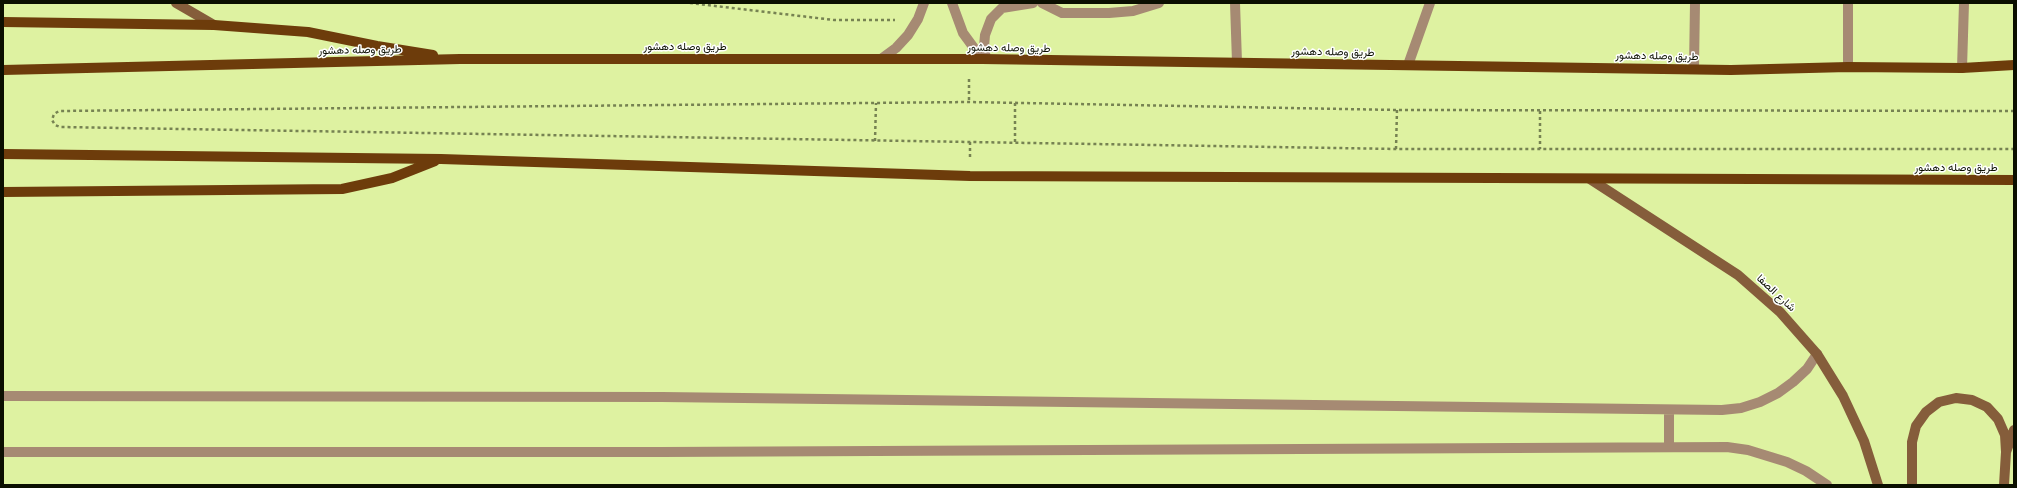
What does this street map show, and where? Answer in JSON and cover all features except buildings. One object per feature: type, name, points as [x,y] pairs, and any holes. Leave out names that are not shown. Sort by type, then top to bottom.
[{"type":"main road","points":[[3,22],[214,25],[308,32],[377,46],[460,59]]},
{"type":"main road","name":"طريق وصله دهشور","points":[[3,70],[460,59],[984,59],[1694,68],[1962,68],[2014,65]]},
{"type":"main road","name":"طريق وصله دهشور","points":[[3,154],[441,159],[970,176],[2014,180]]},
{"type":"main road","points":[[3,192],[342,189],[392,178],[441,159]]},
{"type":"street","points":[[176,3],[214,25]]},
{"type":"street","points":[[881,59],[896,48],[908,35],[918,19],[924,3]]},
{"type":"street","points":[[952,3],[963,33],[984,59]]},
{"type":"street","points":[[984,59],[985,35],[991,18],[1002,8],[1033,3]]},
{"type":"street","points":[[1042,3],[1062,13],[1109,13],[1134,11],[1159,3]]},
{"type":"street","points":[[1235,3],[1237,62]]},
{"type":"street","points":[[1408,64],[1430,3]]},
{"type":"street","points":[[1694,68],[1695,3]]},
{"type":"street","points":[[1848,3],[1848,67]]},
{"type":"street","points":[[1962,68],[1964,3]]},
{"type":"street","name":"شارع الصفا","points":[[1590,179],[1738,275],[1780,312],[1817,354],[1846,402],[1864,441],[1878,485]]},
{"type":"street","points":[[3,396],[662,397],[1722,410],[1742,408],[1760,402],[1794,382],[1807,369],[1817,354]]},
{"type":"street","points":[[1912,485],[1912,442],[1916,426],[1926,412],[1939,402],[1956,398],[1972,400],[1987,407],[1998,419],[2005,435],[2006,452],[2004,485]]},
{"type":"street","points":[[1669,410],[1670,447]]},
{"type":"street","points":[[2006,452],[2014,430]]},
{"type":"street","points":[[3,452],[662,452],[1727,447],[1748,450],[1787,462],[1806,471],[1827,485]]},
{"type":"path","points":[[690,3],[834,20],[918,19]]},
{"type":"path","points":[[875,141],[876,103]]},
{"type":"path","points":[[2014,111],[1397,110],[1015,103],[876,103],[58,110],[54,114],[52,120],[55,125],[60,127],[1396,149],[2014,149]]},
{"type":"path","points":[[1015,103],[1015,143]]},
{"type":"path","points":[[1396,149],[1397,110]]},
{"type":"path","points":[[1540,111],[1540,149]]}]
